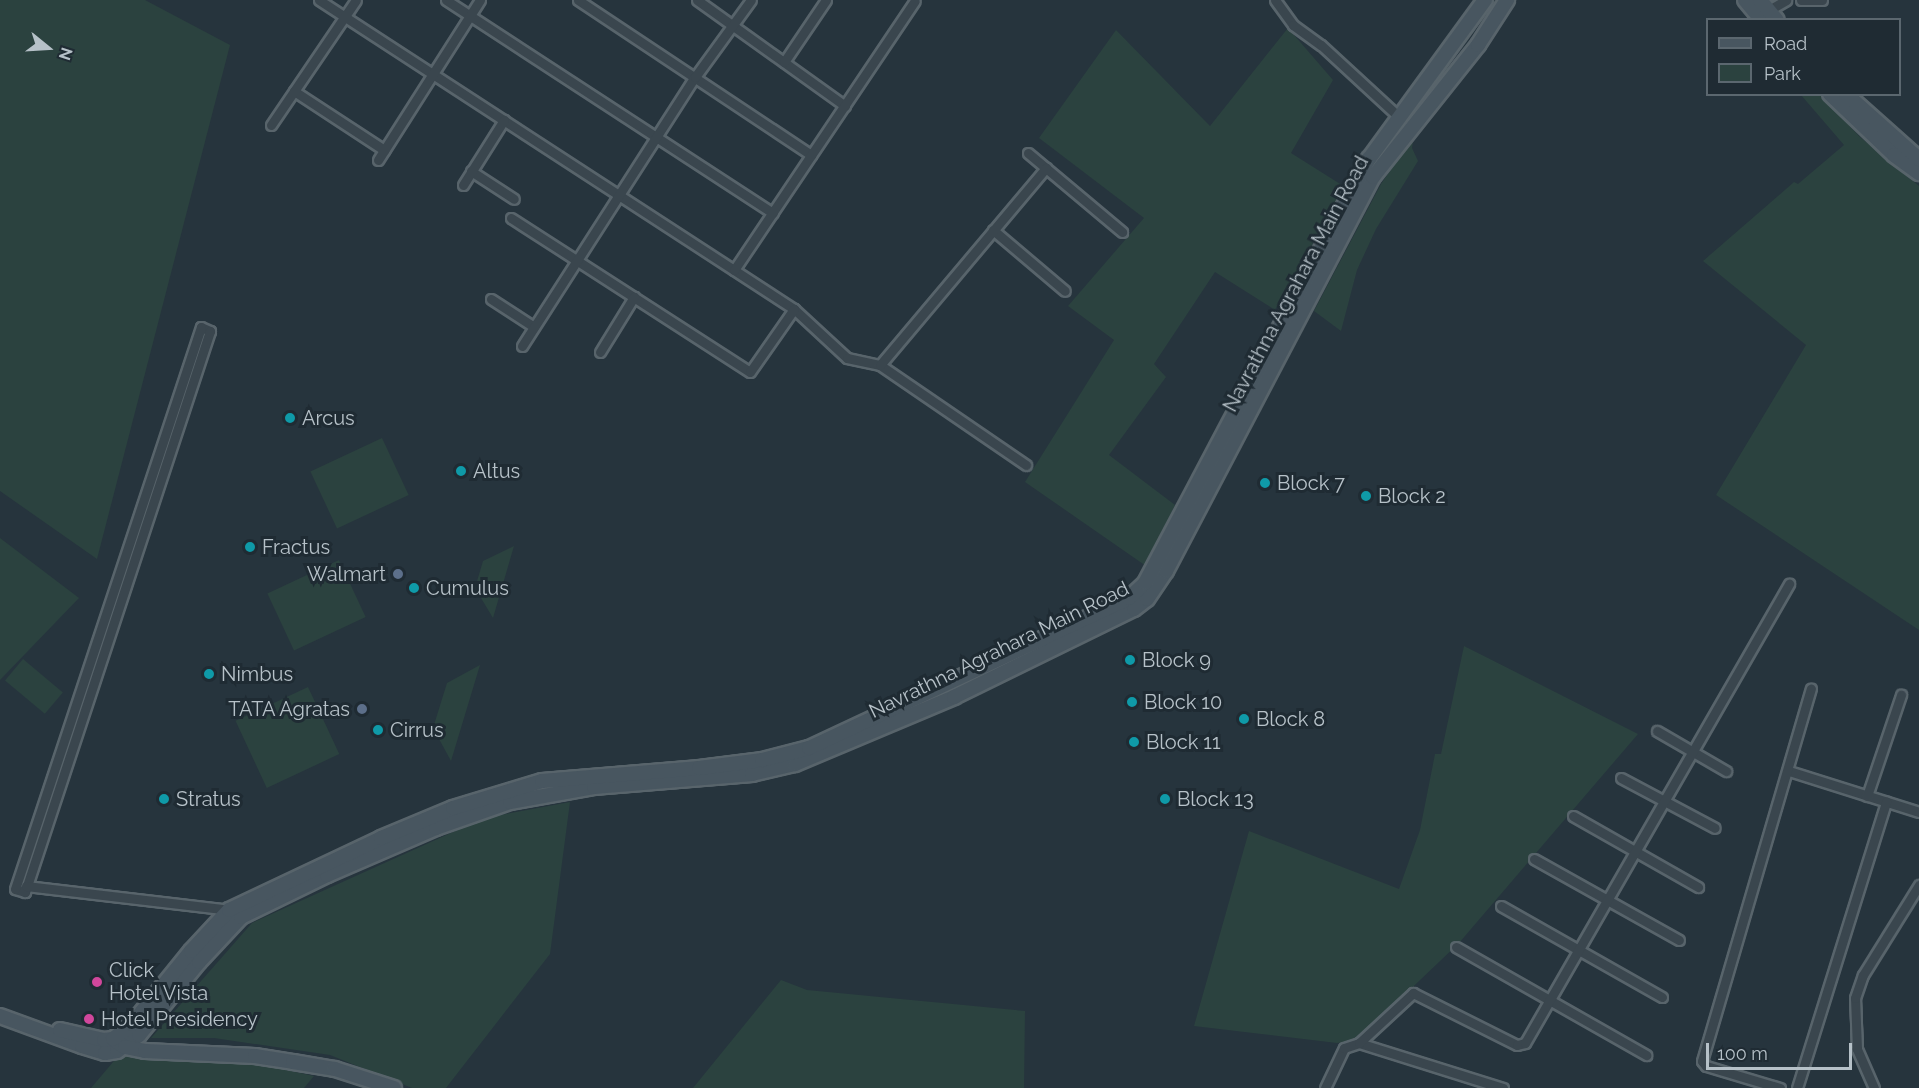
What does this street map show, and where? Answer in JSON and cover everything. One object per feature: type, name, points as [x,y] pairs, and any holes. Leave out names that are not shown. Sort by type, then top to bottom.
[{"type":"street","points":[[319,0],[794,309],[847,358],[880,365],[1026,465]]},
{"type":"street","points":[[271,125],[356,0]]},
{"type":"street","points":[[446,0],[773,213]]},
{"type":"street","points":[[378,160],[480,0]]},
{"type":"street","points":[[578,0],[811,155]]},
{"type":"street","points":[[697,0],[845,106]]},
{"type":"street","points":[[522,346],[695,77],[751,0]]},
{"type":"street","points":[[784,62],[826,0]]},
{"type":"street","points":[[1275,0],[1293,25],[1321,45],[1399,117]]},
{"type":"street","name":"Navrathna Agrahara Main Road","points":[[915,708],[1129,598],[1145,583],[1369,159],[1464,33],[1485,0]]},
{"type":"street","name":"Navrathna Agrahara Main Road","points":[[113,1039],[132,1024],[190,951],[229,910],[280,891],[453,808],[542,781],[762,760],[809,748],[915,708],[1108,623],[1147,599],[1166,571],[1373,177],[1478,45],[1508,0]]},
{"type":"street","points":[[1745,0],[1767,12],[1786,0]]},
{"type":"street","points":[[1801,0],[1822,0]]},
{"type":"street","points":[[734,270],[915,1]]},
{"type":"street","points":[[1464,33],[1478,45]]},
{"type":"street","points":[[294,91],[384,150]]},
{"type":"street","points":[[1832,96],[1894,155],[1919,173]]},
{"type":"street","points":[[1848,96],[1919,159]]},
{"type":"street","points":[[463,184],[504,120]]},
{"type":"street","points":[[1028,153],[1122,232]]},
{"type":"street","points":[[880,365],[1046,168]]},
{"type":"street","points":[[471,171],[514,199]]},
{"type":"street","points":[[511,218],[750,372],[794,309]]},
{"type":"street","points":[[993,230],[1065,291]]},
{"type":"street","points":[[600,352],[634,297]]},
{"type":"street","points":[[491,299],[534,327]]},
{"type":"street","points":[[205,329],[22,889],[229,910]]},
{"type":"street","points":[[1325,1088],[1344,1048],[1359,1043],[1413,993],[1520,1046],[1525,1043],[1789,584]]},
{"type":"street","points":[[1780,1088],[1706,1066],[1702,1061],[1789,771],[1811,688]]},
{"type":"street","points":[[1867,796],[1901,695]]},
{"type":"street","points":[[1657,731],[1726,771]]},
{"type":"street","points":[[1789,771],[1919,812]]},
{"type":"street","points":[[1621,778],[1715,828]]},
{"type":"street","points":[[1797,1088],[1886,802]]},
{"type":"street","points":[[1574,816],[1698,887]]},
{"type":"street","points":[[1534,859],[1679,940]]},
{"type":"street","points":[[1874,1088],[1857,1049],[1855,998],[1863,975],[1919,885]]},
{"type":"street","name":"Navrathna Agrahara Main Road","points":[[125,1047],[241,917],[280,891]]},
{"type":"street","points":[[1501,906],[1662,997]]},
{"type":"street","points":[[1456,947],[1646,1055]]},
{"type":"street","points":[[0,1006],[24,1021],[105,1053],[125,1047],[255,1056],[335,1069],[394,1088]]},
{"type":"street","points":[[0,1016],[68,1033],[113,1039],[125,1047]]},
{"type":"street","points":[[1359,1043],[1503,1088]]},
{"type":"green space","points":[[0,0],[145,0],[230,45],[97,559],[0,491]]},
{"type":"green space","points":[[1288,28],[1333,80],[1291,153],[1345,187],[1275,310],[1215,272],[1154,364],[1166,377],[1109,455],[1175,505],[1146,566],[1025,482],[1114,340],[1068,306],[1144,218],[1039,138],[1116,30],[1210,126]]},
{"type":"green space","points":[[1802,96],[1822,96],[1859,136],[1919,186],[1919,630],[1716,495],[1806,345],[1703,261],[1794,182],[1798,184],[1844,145]]},
{"type":"green space","points":[[1414,136],[1412,148],[1418,161],[1376,229],[1357,270],[1341,331],[1314,311],[1381,184]]},
{"type":"green space","points":[[382,438],[409,495],[337,528],[310,471]]},
{"type":"green space","points":[[0,538],[79,598],[0,680]]},
{"type":"green space","points":[[514,546],[493,618],[475,588],[483,561]]},
{"type":"green space","points":[[339,560],[366,617],[294,650],[267,593]]},
{"type":"green space","points":[[1464,646],[1638,734],[1459,943],[1356,1041],[1337,1043],[1194,1026],[1249,831],[1399,889],[1420,830],[1435,754],[1441,754]]},
{"type":"green space","points":[[23,659],[63,692],[45,714],[5,680]]},
{"type":"green space","points":[[480,665],[451,761],[433,728],[447,683]]},
{"type":"green space","points":[[308,687],[339,754],[267,788],[235,721]]},
{"type":"green space","points":[[570,802],[550,954],[446,1088],[412,1088],[330,1055],[214,1038],[151,1038],[252,923],[484,818]]},
{"type":"green space","points":[[781,980],[807,990],[1025,1011],[1024,1088],[693,1088]]},
{"type":"green space","points":[[119,1055],[254,1063],[314,1076],[304,1088],[91,1088]]},
{"type":"place","name":"Arcus","points":[[290,418]]},
{"type":"place","name":"Altus","points":[[461,471]]},
{"type":"place","name":"Block 7","points":[[1265,483]]},
{"type":"place","name":"Block 2","points":[[1366,496]]},
{"type":"place","name":"Fractus","points":[[250,547]]},
{"type":"place","name":"Walmart","points":[[398,574]]},
{"type":"place","name":"Cumulus","points":[[414,588]]},
{"type":"place","name":"Block 9","points":[[1130,660]]},
{"type":"place","name":"Nimbus","points":[[209,674]]},
{"type":"place","name":"Block 10","points":[[1132,702]]},
{"type":"place","name":"TATA Agratas","points":[[362,709]]},
{"type":"place","name":"Block 8","points":[[1244,719]]},
{"type":"place","name":"Cirrus","points":[[378,730]]},
{"type":"place","name":"Block 11","points":[[1134,742]]},
{"type":"place","name":"Stratus","points":[[164,799]]},
{"type":"place","name":"Block 13","points":[[1165,799]]},
{"type":"place","name":"Click Hotel Vista","points":[[97,982]]},
{"type":"place","name":"Hotel Presidency","points":[[89,1019]]}]
